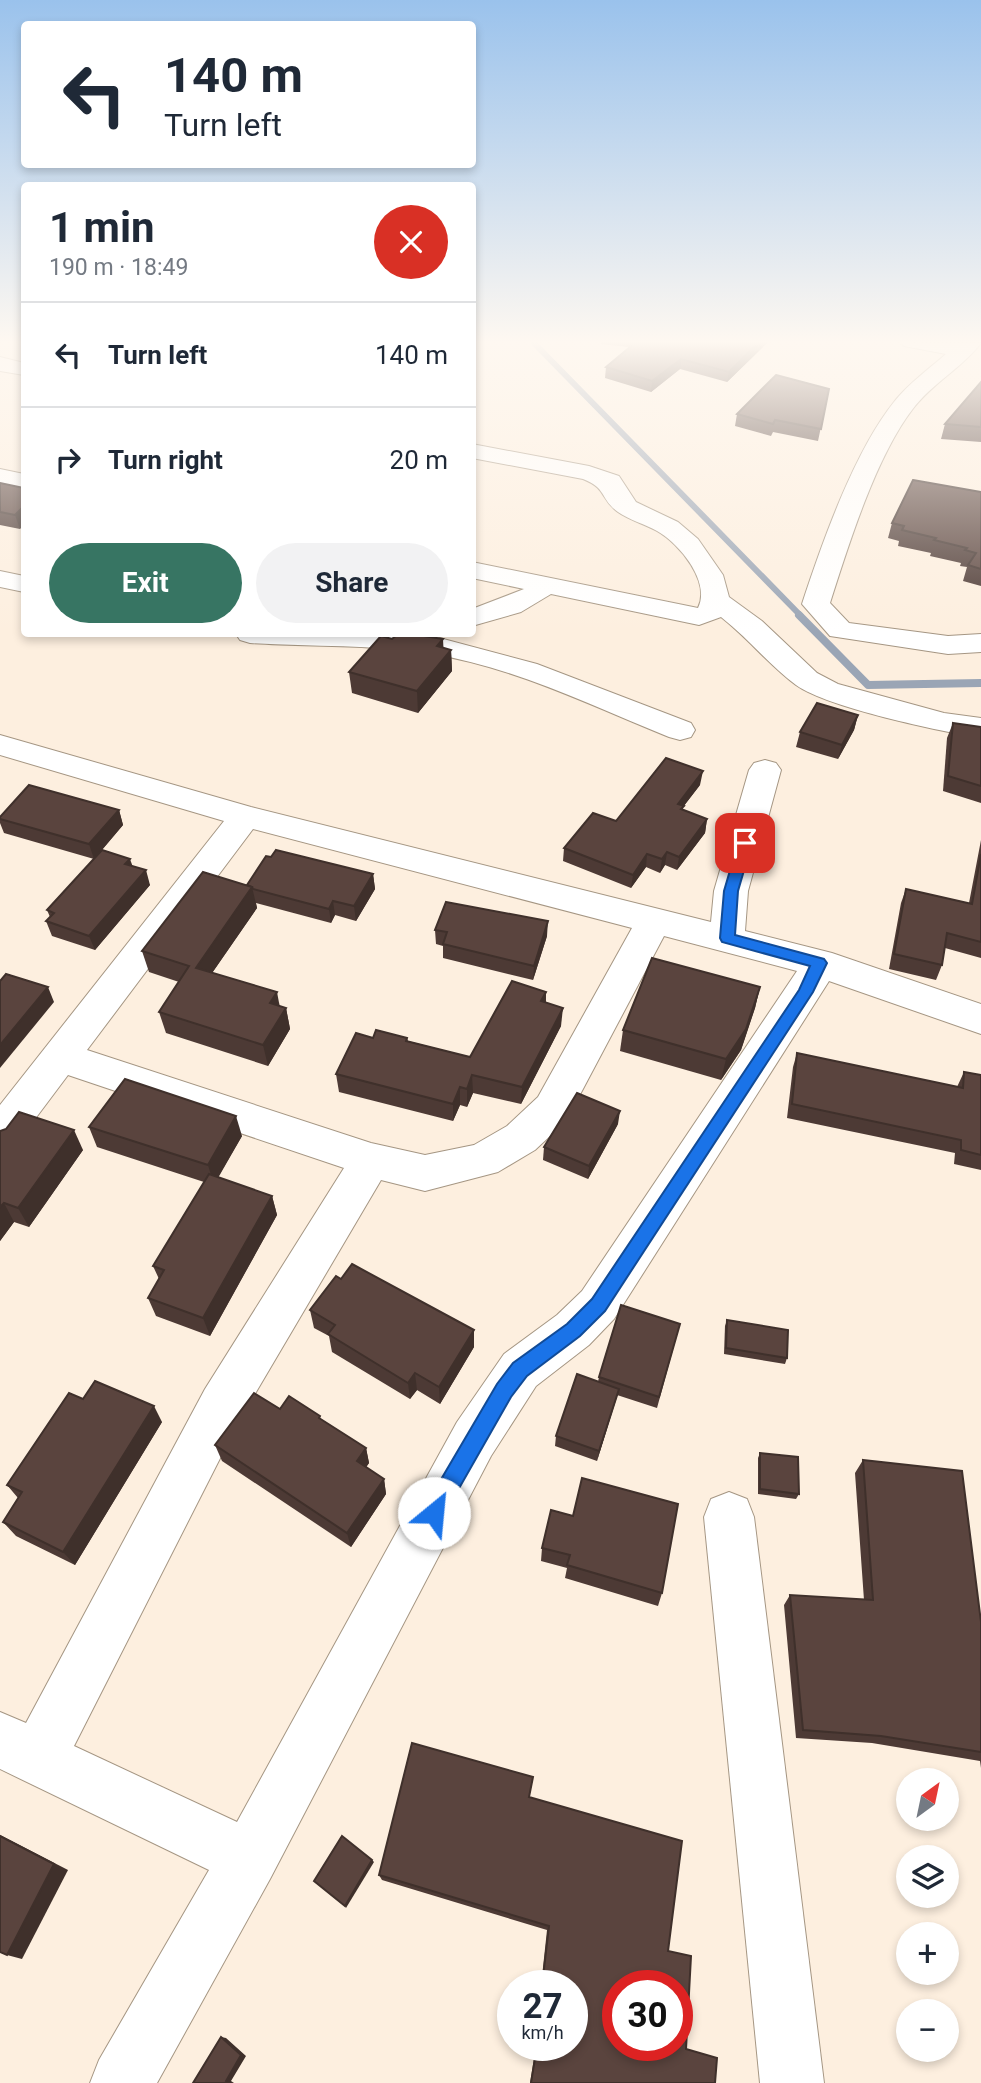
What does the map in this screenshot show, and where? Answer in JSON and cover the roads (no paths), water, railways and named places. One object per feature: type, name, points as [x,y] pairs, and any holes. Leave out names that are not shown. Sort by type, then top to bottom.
[{"type":"street","points":[[882,439],[836,541],[817,604],[840,630],[948,645],[981,643]]},
{"type":"street","points":[[476,453],[589,473],[610,481],[618,498],[627,507],[668,527],[689,545],[710,575],[716,600],[752,627],[807,679],[827,690],[942,722],[981,728]]},
{"type":"street","points":[[0,476],[21,480]]},
{"type":"street","points":[[476,571],[699,617],[709,614],[716,600]]},
{"type":"street","points":[[0,579],[21,583]]},
{"type":"street","points":[[476,617],[517,606],[533,598],[545,585]]},
{"type":"street","points":[[363,637],[438,639],[680,730]]},
{"type":"street","points":[[0,745],[141,783],[245,816],[819,963],[981,1019]]},
{"type":"street","points":[[727,938],[731,891],[765,770]]},
{"type":"street","points":[[0,1135],[245,816]]},
{"type":"street","points":[[61,1057],[371,1160],[425,1173],[483,1160],[521,1138],[552,1109],[654,921]]},
{"type":"street","points":[[122,2083],[249,1858],[474,1439],[504,1390],[520,1370],[573,1330],[598,1305],[805,992],[819,963]]},
{"type":"street","points":[[249,1858],[19,1749],[222,1405],[371,1160]]},
{"type":"street","points":[[729,1517],[792,2083]]},
{"type":"waterway","points":[[628,439],[801,616]]},
{"type":"waterway","points":[[799,615],[868,685],[981,683]]}]
